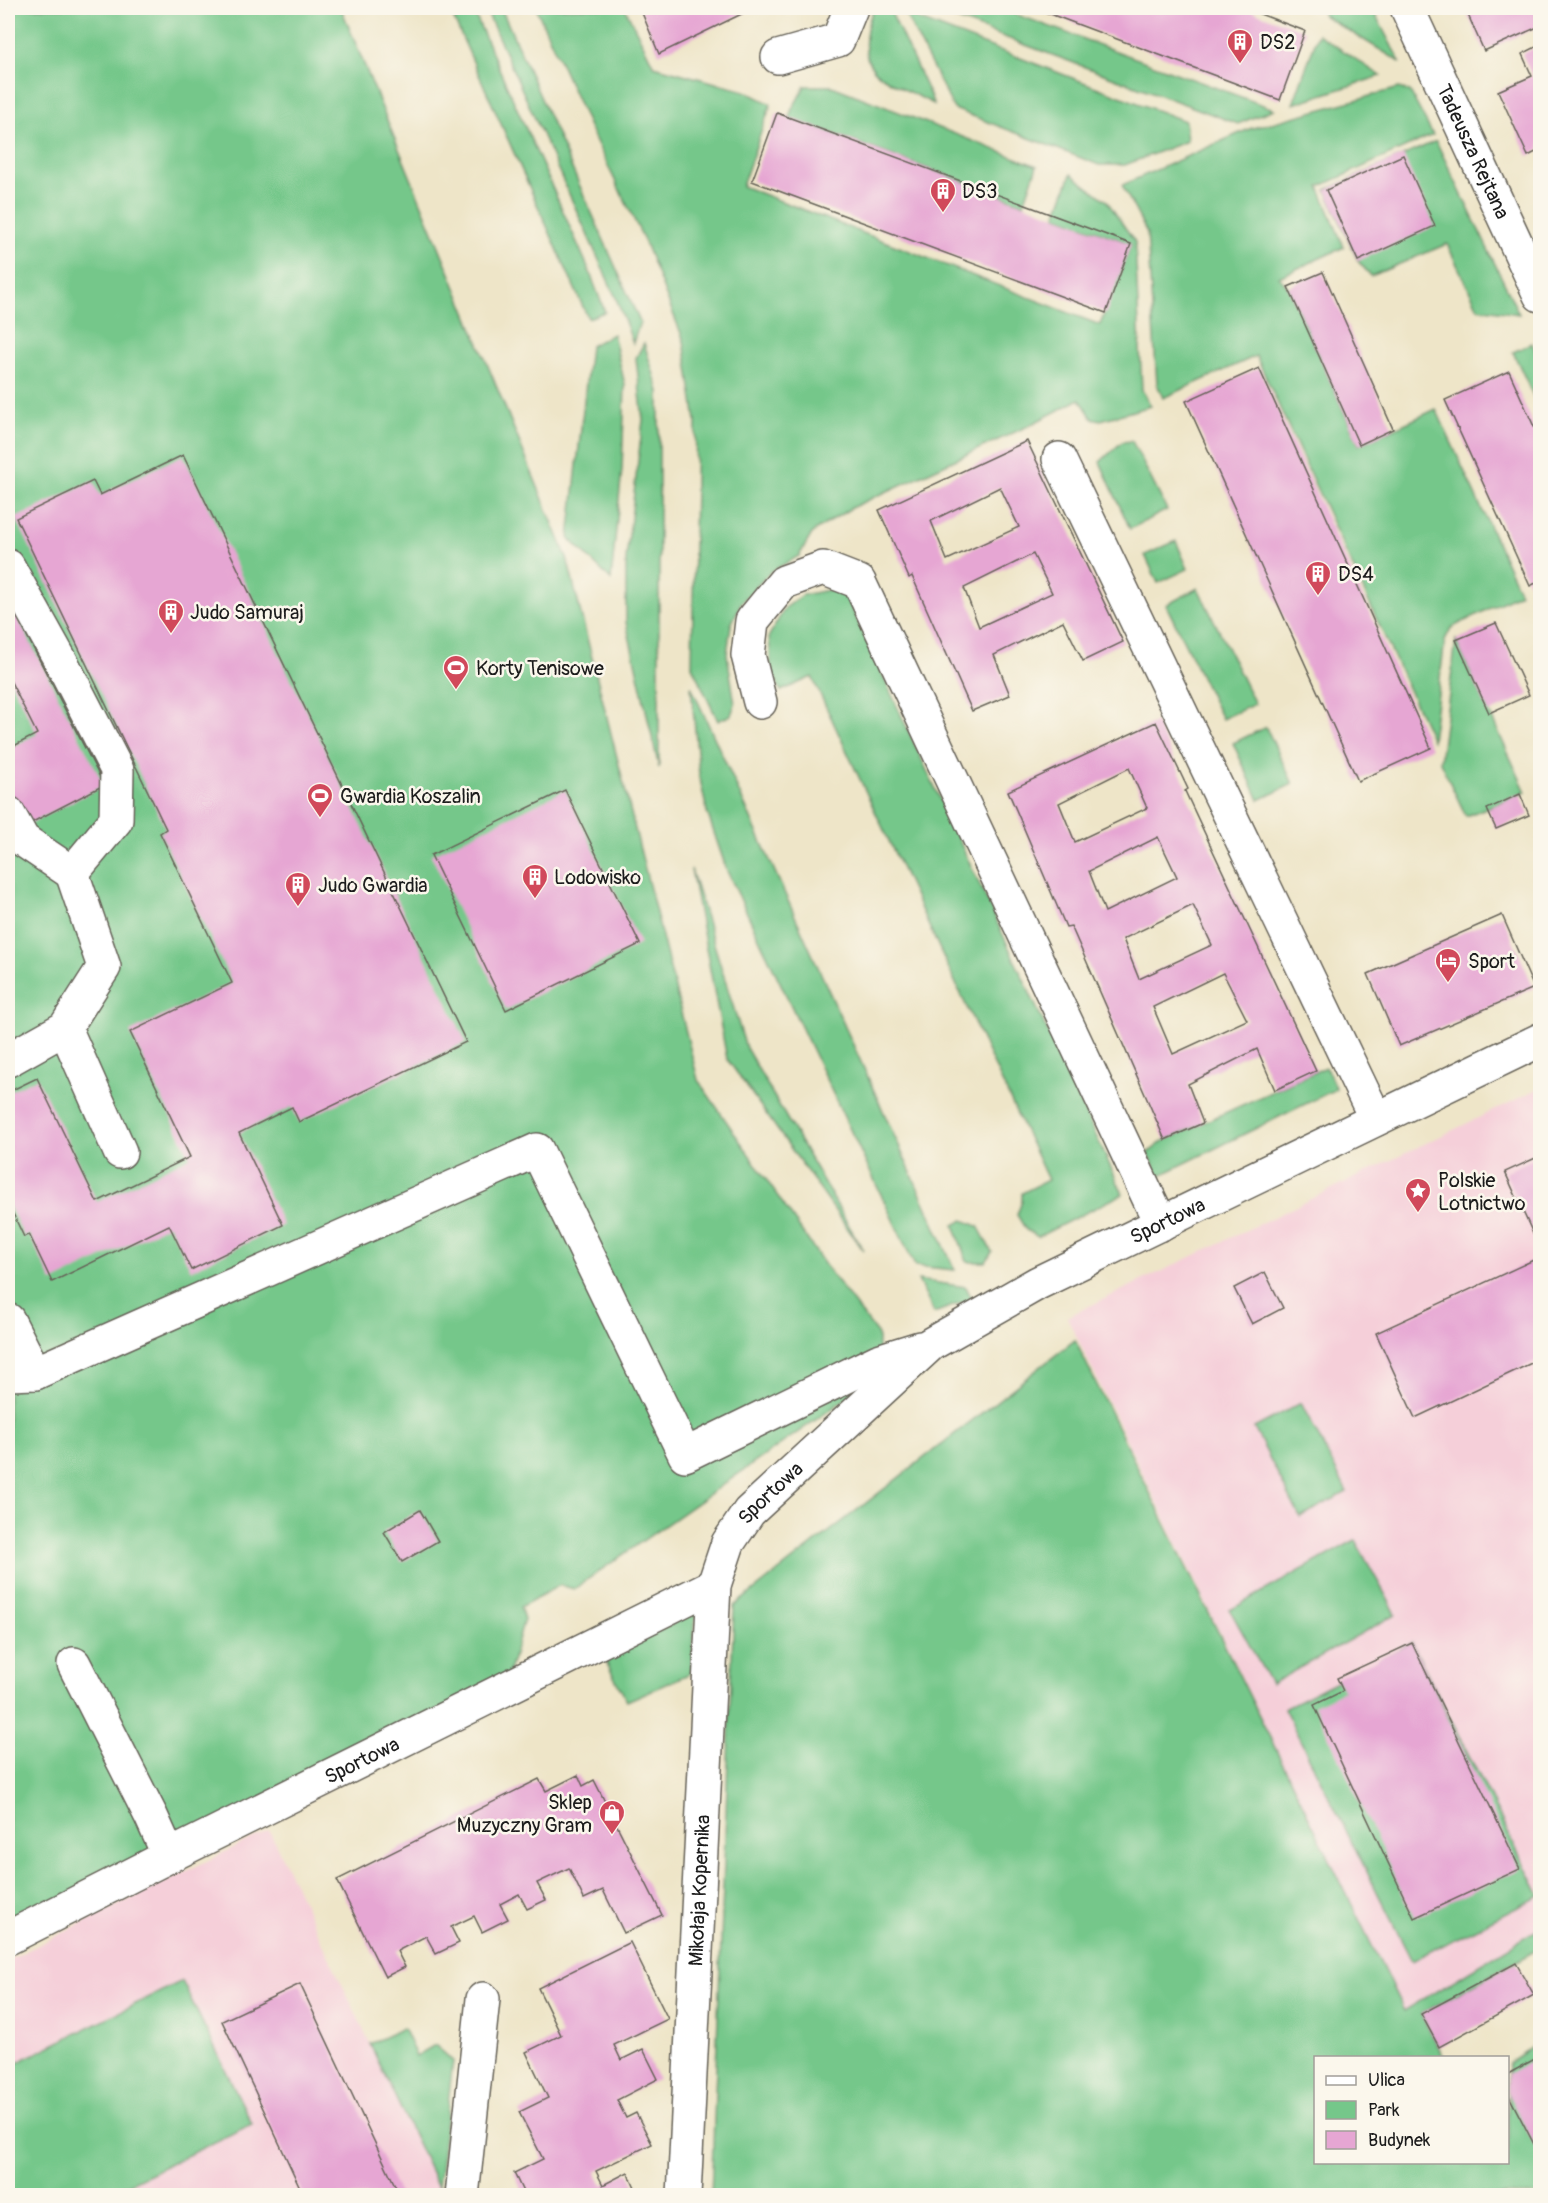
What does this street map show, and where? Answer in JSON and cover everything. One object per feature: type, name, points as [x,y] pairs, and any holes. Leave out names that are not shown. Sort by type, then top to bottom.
[{"type":"street","points":[[778,57],[838,40],[851,8]]},
{"type":"street","name":"Tadeusza Rejtana","points":[[1407,8],[1540,295]]},
{"type":"street","points":[[1059,459],[1376,1119]]},
{"type":"street","points":[[8,566],[62,663],[117,770],[116,820],[72,873]]},
{"type":"street","points":[[760,702],[748,655],[752,621],[784,582],[823,568],[859,582],[1161,1224]]},
{"type":"street","points":[[8,813],[23,840],[72,873],[104,967],[65,1028],[8,1060]]},
{"type":"street","points":[[65,1028],[120,1152]]},
{"type":"street","name":"Sportowa","points":[[8,1938],[714,1585],[728,1543],[749,1512],[930,1344],[1038,1283],[1540,1040]]},
{"type":"street","points":[[8,1320],[21,1374],[537,1150],[685,1455],[878,1361],[930,1344]]},
{"type":"street","name":"Mikołaja Kopernika","points":[[684,2196],[714,1585]]},
{"type":"street","points":[[74,1664],[169,1856]]},
{"type":"street","points":[[462,2196],[483,1999]]},
{"type":"shaded area","points":[[1540,1088],[1540,1928],[1404,2012],[1067,1317]]},
{"type":"shaded area","points":[[269,1830],[442,2195],[8,2196],[8,1960]]},
{"type":"green space","name":"Gwardia Koszalin","points":[[8,8],[341,8],[567,558],[698,1080],[827,1268],[878,1335],[878,1361],[874,1379],[574,1589],[560,1585],[520,1607],[524,1619],[508,1676],[8,1926]]},
{"type":"green space","points":[[449,8],[472,8],[587,265],[605,312],[588,318]]},
{"type":"green space","points":[[485,8],[501,8],[640,322],[633,343],[616,298]]},
{"type":"green space","points":[[536,8],[625,8],[654,66],[745,91],[771,104],[742,186],[1100,325],[1131,244],[1056,216],[1071,174],[1107,201],[1135,242],[1142,390],[1151,406],[1101,420],[1092,418],[1080,399],[1026,427],[851,508],[813,532],[799,556],[770,572],[741,603],[731,625],[727,654],[735,704],[731,715],[718,721],[692,666],[696,421],[684,341],[643,238],[590,129]]},
{"type":"green space","points":[[875,8],[889,8],[934,104],[882,77],[871,66],[865,44],[869,20]]},
{"type":"green space","points":[[926,8],[999,8],[1274,109],[1238,124]]},
{"type":"green space","points":[[1323,8],[1372,8],[1400,62],[1323,15]]},
{"type":"green space","points":[[905,14],[1185,121],[1187,141],[1125,165],[1099,165],[954,109]]},
{"type":"green space","points":[[1318,34],[1381,76],[1293,104]]},
{"type":"green space","points":[[805,86],[832,86],[1037,166],[1024,204],[790,118],[791,111]]},
{"type":"green space","points":[[1399,88],[1410,92],[1433,135],[1319,187],[1344,247],[1279,277],[1288,287],[1359,445],[1436,409],[1520,593],[1451,628],[1445,640],[1432,740],[1256,356],[1163,398],[1157,384],[1147,233],[1122,185],[1249,129]]},
{"type":"green space","points":[[1436,141],[1519,314],[1478,308],[1447,244],[1371,276],[1358,261],[1326,190]]},
{"type":"green space","points":[[613,334],[625,385],[622,469],[611,580],[569,538],[590,346]]},
{"type":"green space","points":[[644,343],[659,391],[659,768],[626,622],[626,559],[643,420],[636,358]]},
{"type":"green space","points":[[1532,343],[1540,362],[1540,410],[1513,352]]},
{"type":"green space","points":[[1132,441],[1167,510],[1130,529],[1100,462],[1122,442]]},
{"type":"green space","points":[[1176,541],[1188,569],[1158,583],[1145,555]]},
{"type":"green space","points":[[1198,588],[1255,704],[1222,719],[1166,605]]},
{"type":"green space","points":[[828,590],[845,594],[1123,1194],[1038,1237],[1026,1230],[1017,1215],[1022,1193],[1048,1180],[812,677],[781,691],[771,671],[769,636],[785,608],[803,595]]},
{"type":"green space","points":[[1456,640],[1526,792],[1466,816],[1440,762]]},
{"type":"green space","points":[[691,686],[955,1270],[915,1266],[727,871],[707,812],[699,774]]},
{"type":"green space","points":[[1266,727],[1293,784],[1259,800],[1233,743]]},
{"type":"green space","points":[[691,869],[746,1048],[863,1250],[727,1059]]},
{"type":"green space","points":[[1326,1067],[1336,1089],[1159,1176],[1148,1153],[1165,1140]]},
{"type":"green space","points":[[963,1220],[978,1226],[992,1252],[986,1262],[967,1262],[954,1225]]},
{"type":"green space","points":[[918,1280],[966,1287],[972,1299],[934,1313]]},
{"type":"green space","points":[[1075,1340],[1404,2011],[1540,1928],[1540,1948],[1421,2014],[1443,2056],[1314,2056],[1314,2164],[1509,2164],[1509,2062],[1540,2042],[1540,2195],[711,2196],[734,1606]]},
{"type":"green space","points":[[1301,1403],[1347,1492],[1300,1517],[1254,1428]]},
{"type":"green space","points":[[1355,1540],[1396,1614],[1271,1684],[1230,1610]]},
{"type":"green space","points":[[696,1611],[691,1673],[627,1701],[605,1660]]},
{"type":"green space","points":[[1412,1643],[1540,1896],[1412,1961],[1284,1708]]},
{"type":"green space","points":[[182,1981],[252,2124],[106,2195],[8,2195],[8,2067]]},
{"type":"green space","points":[[403,2028],[416,2056],[435,2045],[453,2061],[438,2187],[370,2044]]},
{"type":"building","points":[[640,8],[754,8],[659,54]]},
{"type":"building","name":"DS2","points":[[1034,8],[1244,8],[1305,31],[1280,100]]},
{"type":"building","points":[[1465,8],[1539,8],[1540,26],[1484,51]]},
{"type":"building","points":[[1540,45],[1540,150],[1528,156],[1498,91],[1532,76],[1522,54]]},
{"type":"building","name":"DS3","points":[[777,113],[1131,244],[1106,313],[752,181]]},
{"type":"building","points":[[1403,155],[1435,226],[1358,261],[1326,190]]},
{"type":"building","points":[[1323,272],[1393,429],[1359,445],[1288,287]]},
{"type":"building","name":"DS4","points":[[1259,368],[1431,748],[1358,781],[1186,401]]},
{"type":"building","points":[[1509,371],[1540,440],[1540,581],[1530,586],[1445,400]]},
{"type":"building","points":[[1027,441],[1123,642],[1083,661],[1063,621],[994,655],[1010,695],[972,711],[912,576],[909,578],[879,510]],"holes":[[[1000,487],[1019,527],[947,560],[931,521]],[[1033,554],[1052,593],[979,627],[964,588]]]},
{"type":"building","points":[[183,455],[466,1042],[299,1122],[292,1107],[239,1133],[283,1225],[191,1270],[169,1225],[52,1282],[29,1234],[24,1237],[8,1203],[8,1092],[37,1078],[97,1202],[190,1157],[130,1032],[232,983],[160,833],[166,829],[16,518],[93,481],[100,495]]},
{"type":"building","points":[[8,599],[104,785],[25,826],[8,793],[8,749],[37,734],[8,676]]},
{"type":"building","points":[[1496,623],[1529,695],[1489,713],[1456,640]]},
{"type":"building","points":[[1156,722],[1188,789],[1185,791],[1316,1071],[1275,1090],[1257,1049],[1188,1084],[1203,1123],[1165,1140],[1071,926],[1066,927],[1008,791]],"holes":[[[1129,768],[1147,808],[1075,842],[1059,803]],[[1158,837],[1177,877],[1105,912],[1089,871]],[[1193,905],[1212,945],[1139,979],[1123,939]],[[1223,973],[1247,1020],[1173,1054],[1153,1007]]]},
{"type":"building","name":"Lodowisko","points":[[565,790],[640,944],[506,1010],[431,855]]},
{"type":"building","points":[[1520,794],[1529,815],[1496,829],[1487,809]]},
{"type":"building","points":[[1502,915],[1534,988],[1399,1046],[1368,974]]},
{"type":"building","points":[[1540,1156],[1540,1249],[1505,1172]]},
{"type":"building","points":[[1540,1257],[1540,1359],[1415,1418],[1376,1333]]},
{"type":"building","points":[[1265,1272],[1283,1308],[1252,1324],[1234,1288]]},
{"type":"building","points":[[420,1510],[438,1541],[402,1562],[384,1532]]},
{"type":"building","points":[[1412,1643],[1520,1869],[1414,1918],[1314,1705],[1343,1691],[1337,1678]]},
{"type":"building","points":[[578,1775],[583,1786],[594,1780],[662,1915],[624,1933],[603,1890],[584,1899],[569,1868],[537,1883],[546,1900],[527,1909],[519,1894],[500,1904],[508,1919],[482,1932],[474,1916],[451,1927],[459,1943],[436,1954],[426,1936],[397,1951],[405,1967],[385,1977],[337,1880],[539,1779],[546,1791]]},
{"type":"building","points":[[630,1942],[668,2019],[614,2045],[621,2060],[643,2049],[658,2079],[617,2100],[626,2118],[636,2113],[652,2144],[596,2171],[603,2185],[628,2172],[639,2196],[525,2196],[514,2173],[543,2159],[519,2112],[548,2098],[526,2052],[561,2035],[538,1988]]},
{"type":"building","points":[[1516,1963],[1534,1995],[1439,2047],[1421,2014]]},
{"type":"building","points":[[300,1984],[400,2196],[304,2196],[222,2021]]},
{"type":"building","points":[[1540,2056],[1540,2156],[1509,2096],[1509,2073]]},
{"type":"place","name":"DS2","points":[[1240,65]]},
{"type":"place","name":"DS3","points":[[943,214]]},
{"type":"place","name":"DS4","points":[[1318,597]]},
{"type":"place","name":"Judo Samuraj","points":[[171,635]]},
{"type":"place","name":"Korty Tenisowe","points":[[456,691]]},
{"type":"place","name":"Gwardia Koszalin","points":[[320,819]]},
{"type":"place","name":"Lodowisko","points":[[535,900]]},
{"type":"place","name":"Judo Gwardia","points":[[298,908]]},
{"type":"place","name":"Sport","points":[[1448,984]]},
{"type":"place","name":"Polskie Lotnictwo","points":[[1418,1214]]},
{"type":"place","name":"Sklep Muzyczny Gram","points":[[612,1836]]}]
